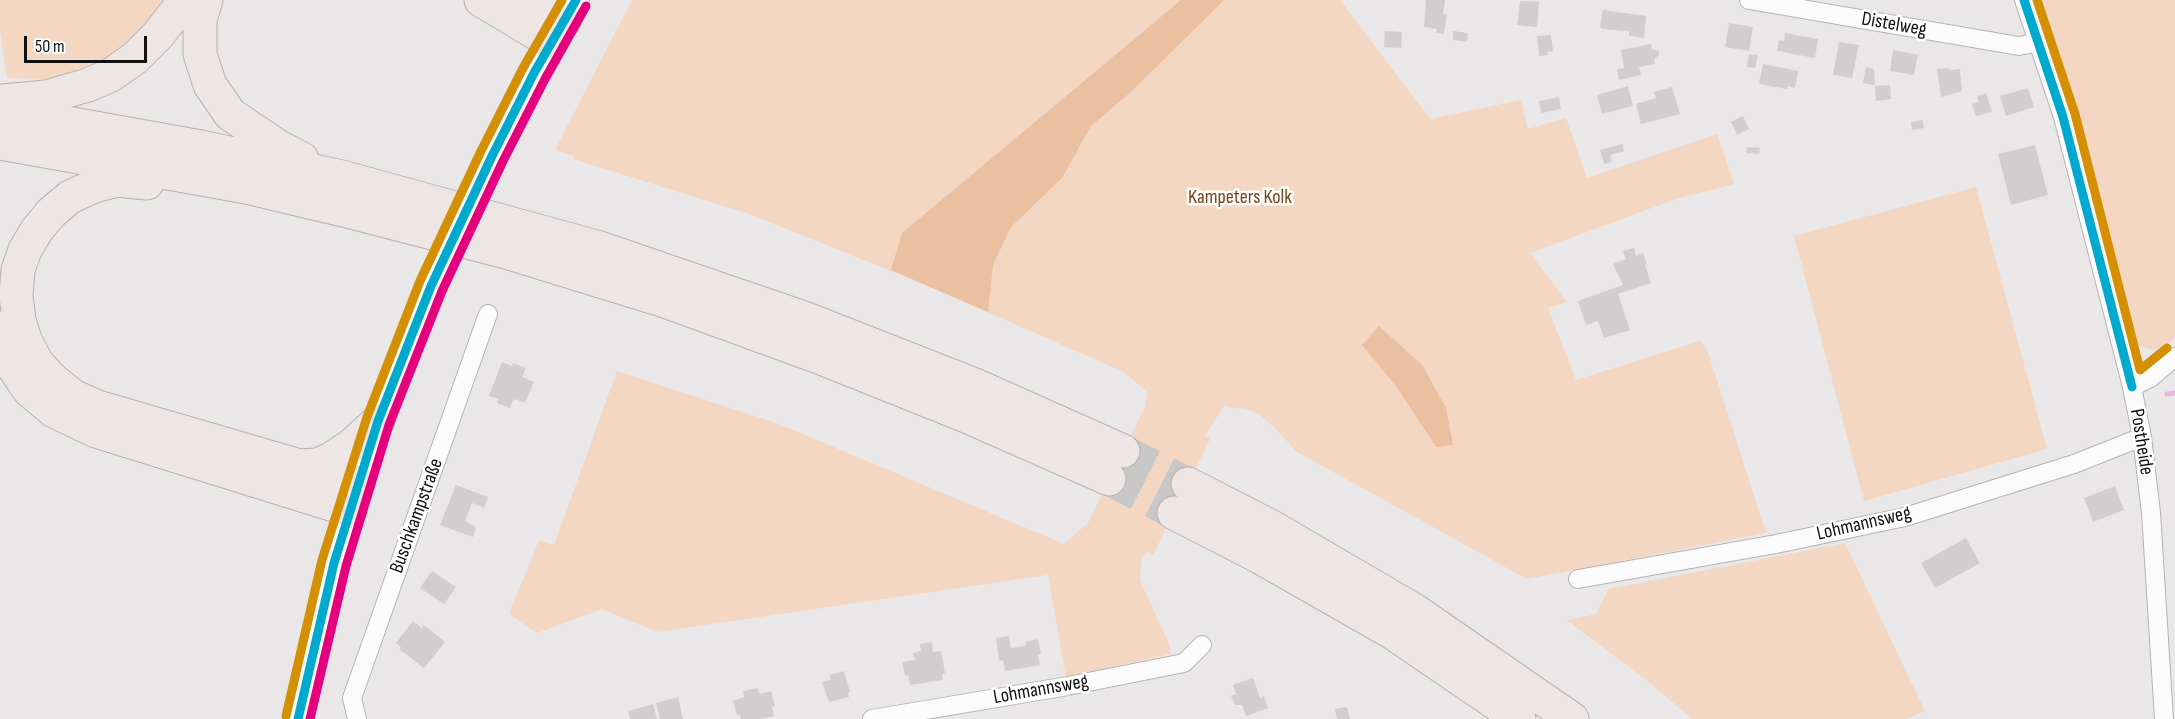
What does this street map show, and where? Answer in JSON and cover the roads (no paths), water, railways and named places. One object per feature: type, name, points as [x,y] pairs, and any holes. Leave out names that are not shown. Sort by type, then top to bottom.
[{"type":"highway","points":[[0,101],[46,97],[88,85],[111,75],[135,58],[158,35],[183,0]]},
{"type":"highway","points":[[206,0],[200,20],[200,54],[210,86],[230,114],[279,147],[342,177]]},
{"type":"highway","points":[[481,0],[564,21]]},
{"type":"highway","points":[[530,0],[564,21]]},
{"type":"highway","points":[[0,111],[201,147],[342,177],[600,248],[807,319],[975,385],[1116,465],[955,411],[816,356],[665,301],[506,252],[347,210],[212,181],[0,143]]},
{"type":"highway","points":[[347,210],[291,213],[165,184],[117,180],[94,186],[70,197],[51,213],[36,230],[25,250],[18,270],[16,294],[19,320],[25,340],[37,363],[73,396],[98,407],[295,466],[354,496]]},
{"type":"highway","points":[[0,328],[10,362],[29,390],[54,411],[96,431],[354,496]]},
{"type":"highway","points":[[295,466],[318,465],[331,459],[352,445],[378,421]]},
{"type":"highway","points":[[1519,719],[1393,633],[1258,556],[1181,498],[1272,527],[1414,610],[1572,719]]},
{"type":"main road","points":[[298,719],[314,642],[354,496],[378,421],[432,286],[492,156],[564,21]]},
{"type":"street","name":"Distelweg","points":[[1749,0],[2019,46],[2039,42]]},
{"type":"street","name":"Postheide","points":[[2024,0],[2063,117],[2132,387],[2142,437],[2151,513],[2164,719]]},
{"type":"street","name":"Buschkampstraße","points":[[357,719],[352,698],[488,314]]},
{"type":"street","points":[[2132,387],[2150,378],[2175,357]]},
{"type":"street","name":"Lohmannsweg","points":[[1578,579],[1905,517],[2074,464],[2142,437]]},
{"type":"street","name":"Lohmannsweg","points":[[872,719],[1068,686],[1184,663],[1202,645]]},
{"type":"waterway","points":[[2167,394],[2175,393]]},
{"type":"tunnel","points":[[1123,451],[1188,484]]},
{"type":"tunnel","points":[[1109,479],[1174,513]]},
{"type":"park label","name":"Kampeters Kolk","points":[[1240,198]]}]
